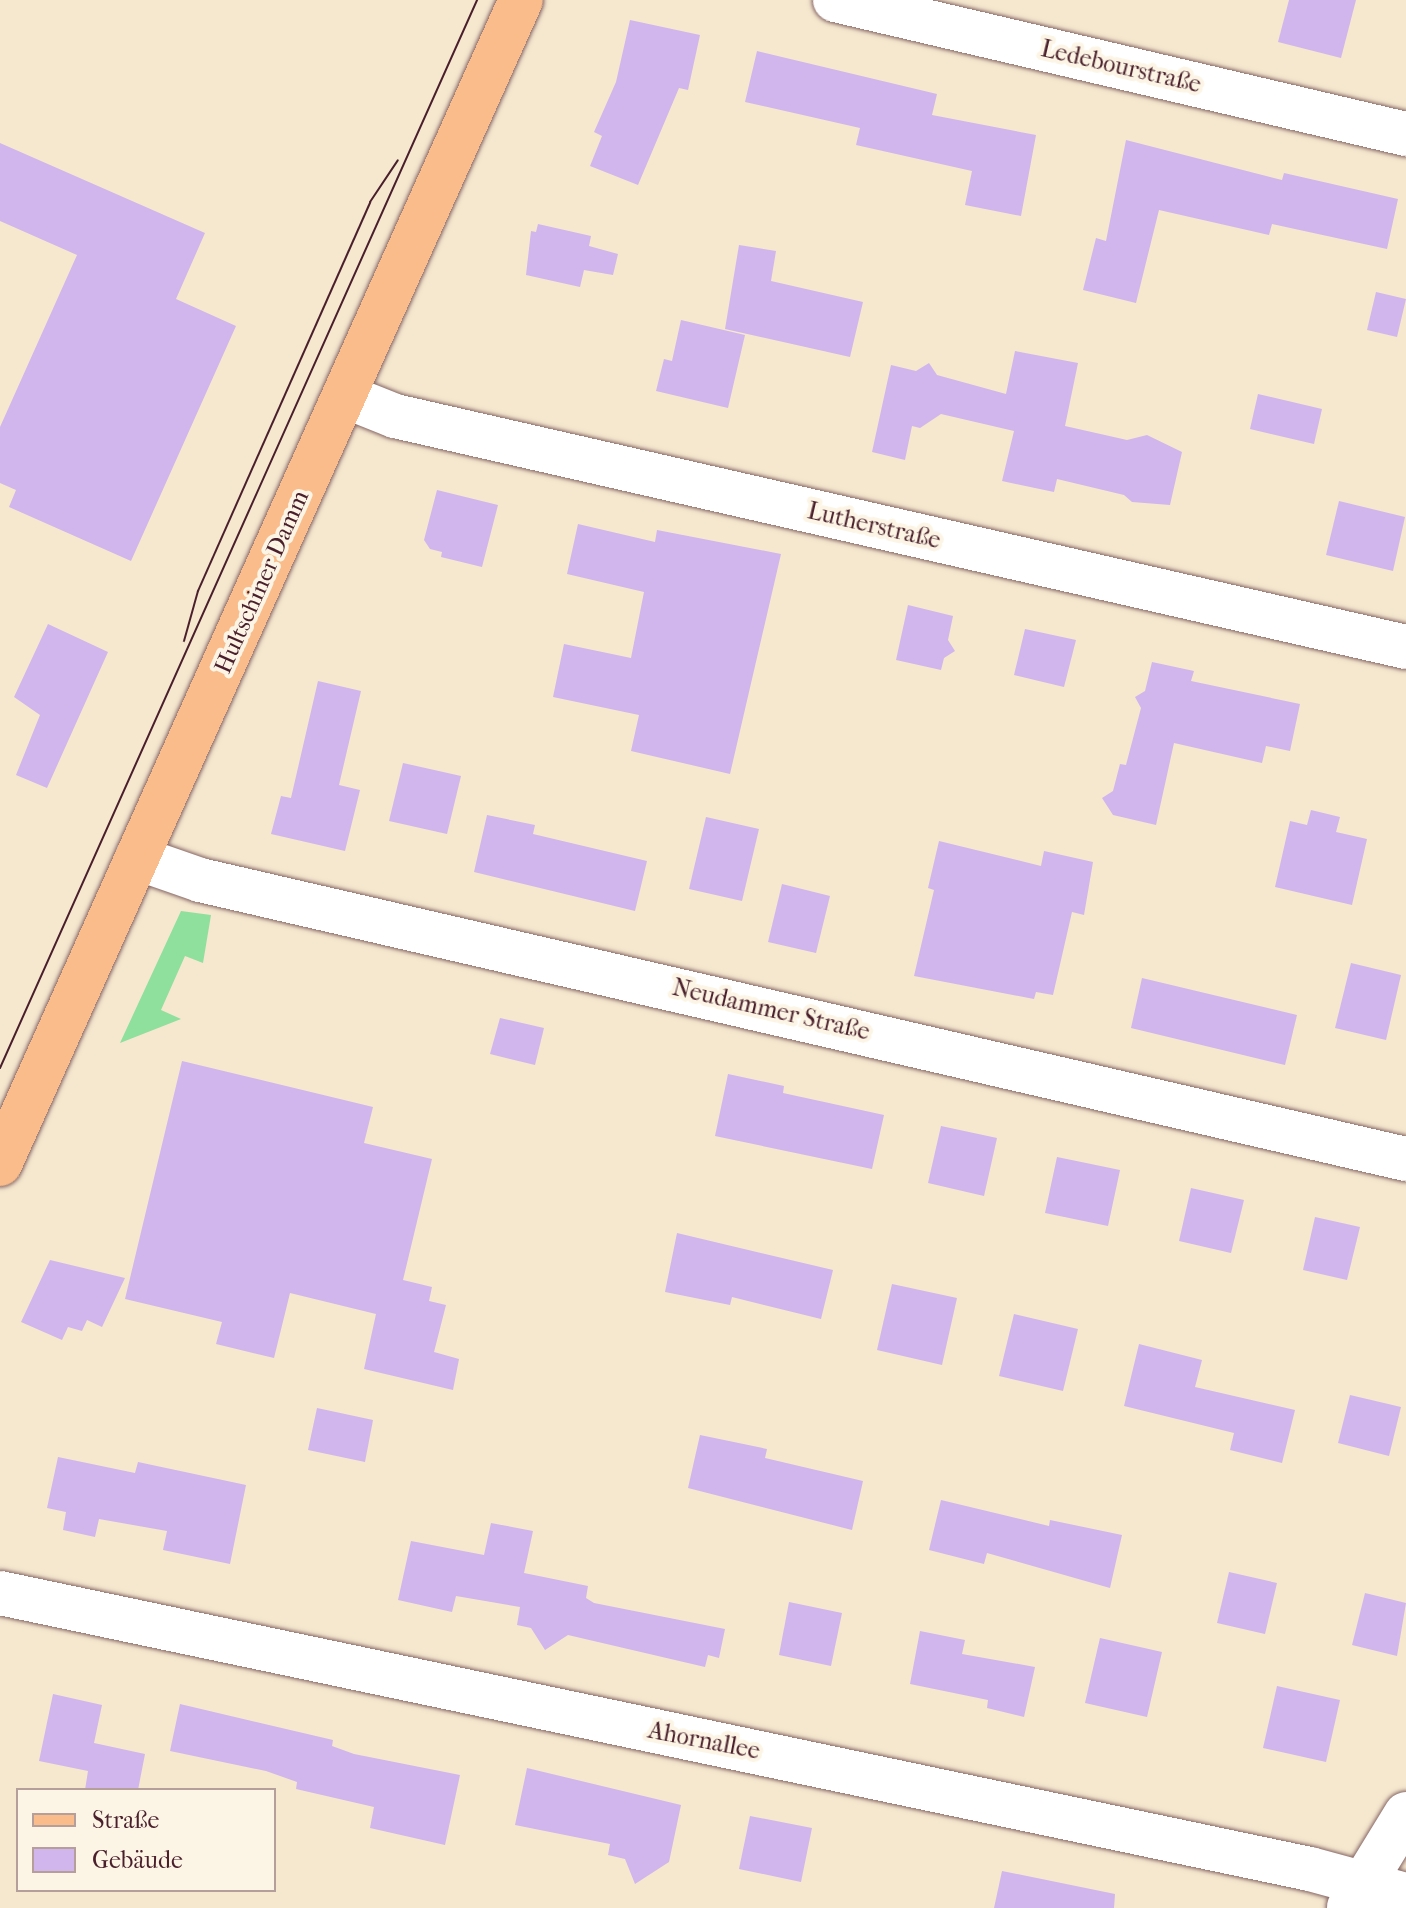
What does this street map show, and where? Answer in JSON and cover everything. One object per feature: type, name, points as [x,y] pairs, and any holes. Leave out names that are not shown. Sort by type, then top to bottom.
[{"type":"main road","name":"Hultschiner Damm","points":[[0,1164],[521,0]]},
{"type":"street","name":"Ledebourstraße","points":[[835,0],[1406,134]]},
{"type":"street","name":"Lutherstraße","points":[[345,396],[395,416],[1406,647]]},
{"type":"street","name":"Neudammer Straße","points":[[137,858],[200,880],[1406,1159]]},
{"type":"street","name":"Ahornallee","points":[[0,1593],[1374,1895]]},
{"type":"street","points":[[1374,1895],[1406,1814]]},
{"type":"green space","points":[[181,911],[211,915],[203,963],[185,956],[161,1010],[181,1019],[120,1043]]},
{"type":"building","points":[[1289,0],[1356,0],[1341,58],[1278,42]]},
{"type":"building","points":[[630,20],[700,35],[688,90],[679,88],[638,185],[590,166],[602,136],[594,132],[616,82]]},
{"type":"building","points":[[757,51],[937,94],[932,115],[1036,135],[1021,216],[965,205],[972,171],[856,145],[860,128],[745,102]]},
{"type":"building","points":[[1126,140],[1282,180],[1284,173],[1398,199],[1387,249],[1272,224],[1269,235],[1159,210],[1136,303],[1083,290],[1096,238],[1106,241]]},
{"type":"building","points":[[0,143],[205,233],[176,299],[236,326],[131,561],[9,507],[16,490],[0,483],[0,427],[77,255],[0,221]]},
{"type":"building","points":[[538,224],[591,236],[589,246],[618,254],[613,275],[584,270],[580,287],[526,275],[531,231],[536,232]]},
{"type":"building","points":[[739,245],[776,251],[771,281],[863,302],[850,357],[725,329]]},
{"type":"building","points":[[1376,292],[1406,299],[1397,337],[1367,330]]},
{"type":"building","points":[[681,320],[745,335],[728,408],[656,391],[664,359],[672,361]]},
{"type":"building","points":[[1015,351],[1078,363],[1065,426],[1127,440],[1147,435],[1182,452],[1170,505],[1132,502],[1124,495],[1057,479],[1054,492],[1002,481],[1014,431],[941,414],[920,428],[912,426],[905,460],[872,452],[891,365],[916,371],[929,363],[937,375],[1006,394]]},
{"type":"building","points":[[1258,394],[1322,409],[1314,444],[1250,429]]},
{"type":"building","points":[[437,490],[498,505],[482,567],[441,557],[442,552],[430,549],[424,540]]},
{"type":"building","points":[[1339,501],[1405,517],[1393,571],[1326,555]]},
{"type":"building","points":[[578,524],[655,542],[657,530],[781,554],[730,774],[631,751],[639,715],[553,697],[564,644],[631,658],[644,592],[567,574]]},
{"type":"building","points":[[908,605],[953,616],[948,640],[955,651],[944,658],[941,670],[896,660]]},
{"type":"building","points":[[48,624],[108,652],[47,788],[16,775],[40,715],[14,697]]},
{"type":"building","points":[[1025,629],[1076,640],[1064,687],[1014,675]]},
{"type":"building","points":[[1152,662],[1194,671],[1191,681],[1300,704],[1290,751],[1266,746],[1262,763],[1174,743],[1156,825],[1113,815],[1102,798],[1113,791],[1120,764],[1126,765],[1141,708],[1135,697],[1145,691]]},
{"type":"building","points":[[318,681],[361,691],[339,785],[360,790],[345,851],[271,834],[281,796],[291,798]]},
{"type":"building","points":[[403,763],[461,776],[447,834],[389,821]]},
{"type":"building","points":[[1311,810],[1340,817],[1336,832],[1367,839],[1352,905],[1275,887],[1290,821],[1307,825]]},
{"type":"building","points":[[487,815],[535,825],[533,834],[647,861],[635,911],[474,872]]},
{"type":"building","points":[[706,817],[759,829],[742,901],[689,889]]},
{"type":"building","points":[[939,841],[1041,866],[1044,851],[1093,862],[1084,915],[1072,912],[1053,995],[1036,992],[1034,999],[914,976],[934,890],[928,888]]},
{"type":"building","points":[[782,884],[830,896],[816,953],[768,942]]},
{"type":"building","points":[[1351,963],[1401,975],[1386,1040],[1335,1028]]},
{"type":"building","points":[[1142,978],[1297,1015],[1285,1065],[1131,1028]]},
{"type":"building","points":[[500,1018],[544,1028],[535,1065],[490,1054]]},
{"type":"building","points":[[182,1061],[373,1107],[364,1143],[432,1159],[403,1280],[432,1287],[429,1301],[446,1305],[434,1352],[459,1359],[453,1390],[364,1369],[376,1314],[290,1293],[274,1358],[216,1344],[222,1322],[125,1299]]},
{"type":"building","points":[[728,1074],[784,1086],[783,1093],[884,1115],[872,1169],[715,1136]]},
{"type":"building","points":[[941,1126],[997,1138],[984,1196],[928,1183]]},
{"type":"building","points":[[1057,1157],[1120,1170],[1108,1226],[1045,1213]]},
{"type":"building","points":[[1191,1188],[1244,1200],[1231,1253],[1179,1241]]},
{"type":"building","points":[[1315,1217],[1360,1227],[1347,1280],[1303,1270]]},
{"type":"building","points":[[677,1233],[833,1270],[821,1319],[732,1297],[730,1305],[665,1292]]},
{"type":"building","points":[[50,1260],[125,1278],[102,1327],[87,1320],[82,1331],[68,1327],[62,1340],[21,1322]]},
{"type":"building","points":[[892,1284],[957,1298],[942,1365],[877,1350]]},
{"type":"building","points":[[1014,1314],[1078,1329],[1063,1391],[999,1376]]},
{"type":"building","points":[[1139,1344],[1202,1360],[1195,1387],[1295,1410],[1282,1463],[1230,1450],[1234,1433],[1124,1406]]},
{"type":"building","points":[[1350,1395],[1401,1407],[1389,1456],[1338,1443]]},
{"type":"building","points":[[317,1408],[373,1420],[365,1462],[308,1450]]},
{"type":"building","points":[[700,1435],[767,1449],[765,1458],[863,1481],[852,1530],[688,1488]]},
{"type":"building","points":[[58,1457],[135,1473],[138,1462],[246,1485],[230,1564],[163,1550],[167,1531],[99,1519],[95,1537],[63,1530],[66,1512],[47,1508]]},
{"type":"building","points":[[941,1500],[1049,1526],[1050,1520],[1122,1535],[1110,1588],[987,1553],[984,1564],[929,1550]]},
{"type":"building","points":[[491,1523],[533,1531],[524,1573],[588,1586],[586,1598],[594,1603],[725,1629],[719,1658],[708,1655],[705,1667],[568,1635],[545,1650],[531,1628],[517,1625],[520,1607],[456,1596],[452,1612],[398,1600],[411,1541],[484,1555]]},
{"type":"building","points":[[1229,1572],[1277,1583],[1265,1634],[1217,1623]]},
{"type":"building","points":[[1365,1593],[1406,1603],[1397,1656],[1352,1645]]},
{"type":"building","points":[[789,1602],[842,1613],[831,1666],[779,1655]]},
{"type":"building","points":[[920,1631],[965,1640],[962,1654],[1035,1667],[1024,1717],[987,1708],[988,1700],[910,1684]]},
{"type":"building","points":[[1100,1638],[1162,1652],[1147,1717],[1085,1703]]},
{"type":"building","points":[[1277,1686],[1340,1700],[1326,1762],[1263,1748]]},
{"type":"building","points":[[53,1694],[102,1705],[94,1743],[145,1754],[138,1788],[85,1788],[88,1771],[39,1761]]},
{"type":"building","points":[[180,1704],[333,1740],[332,1746],[354,1754],[460,1775],[445,1845],[370,1828],[374,1807],[296,1789],[297,1782],[266,1771],[170,1751]]},
{"type":"building","points":[[527,1768],[681,1805],[669,1862],[635,1884],[625,1859],[608,1855],[610,1844],[515,1825]]},
{"type":"building","points":[[750,1816],[812,1828],[801,1882],[739,1869]]},
{"type":"building","points":[[1002,1871],[1115,1894],[1114,1908],[994,1908]]},
{"type":"tram line","points":[[0,1068],[477,0]]},
{"type":"tram line","points":[[184,641],[198,591],[370,202],[398,160]]}]
